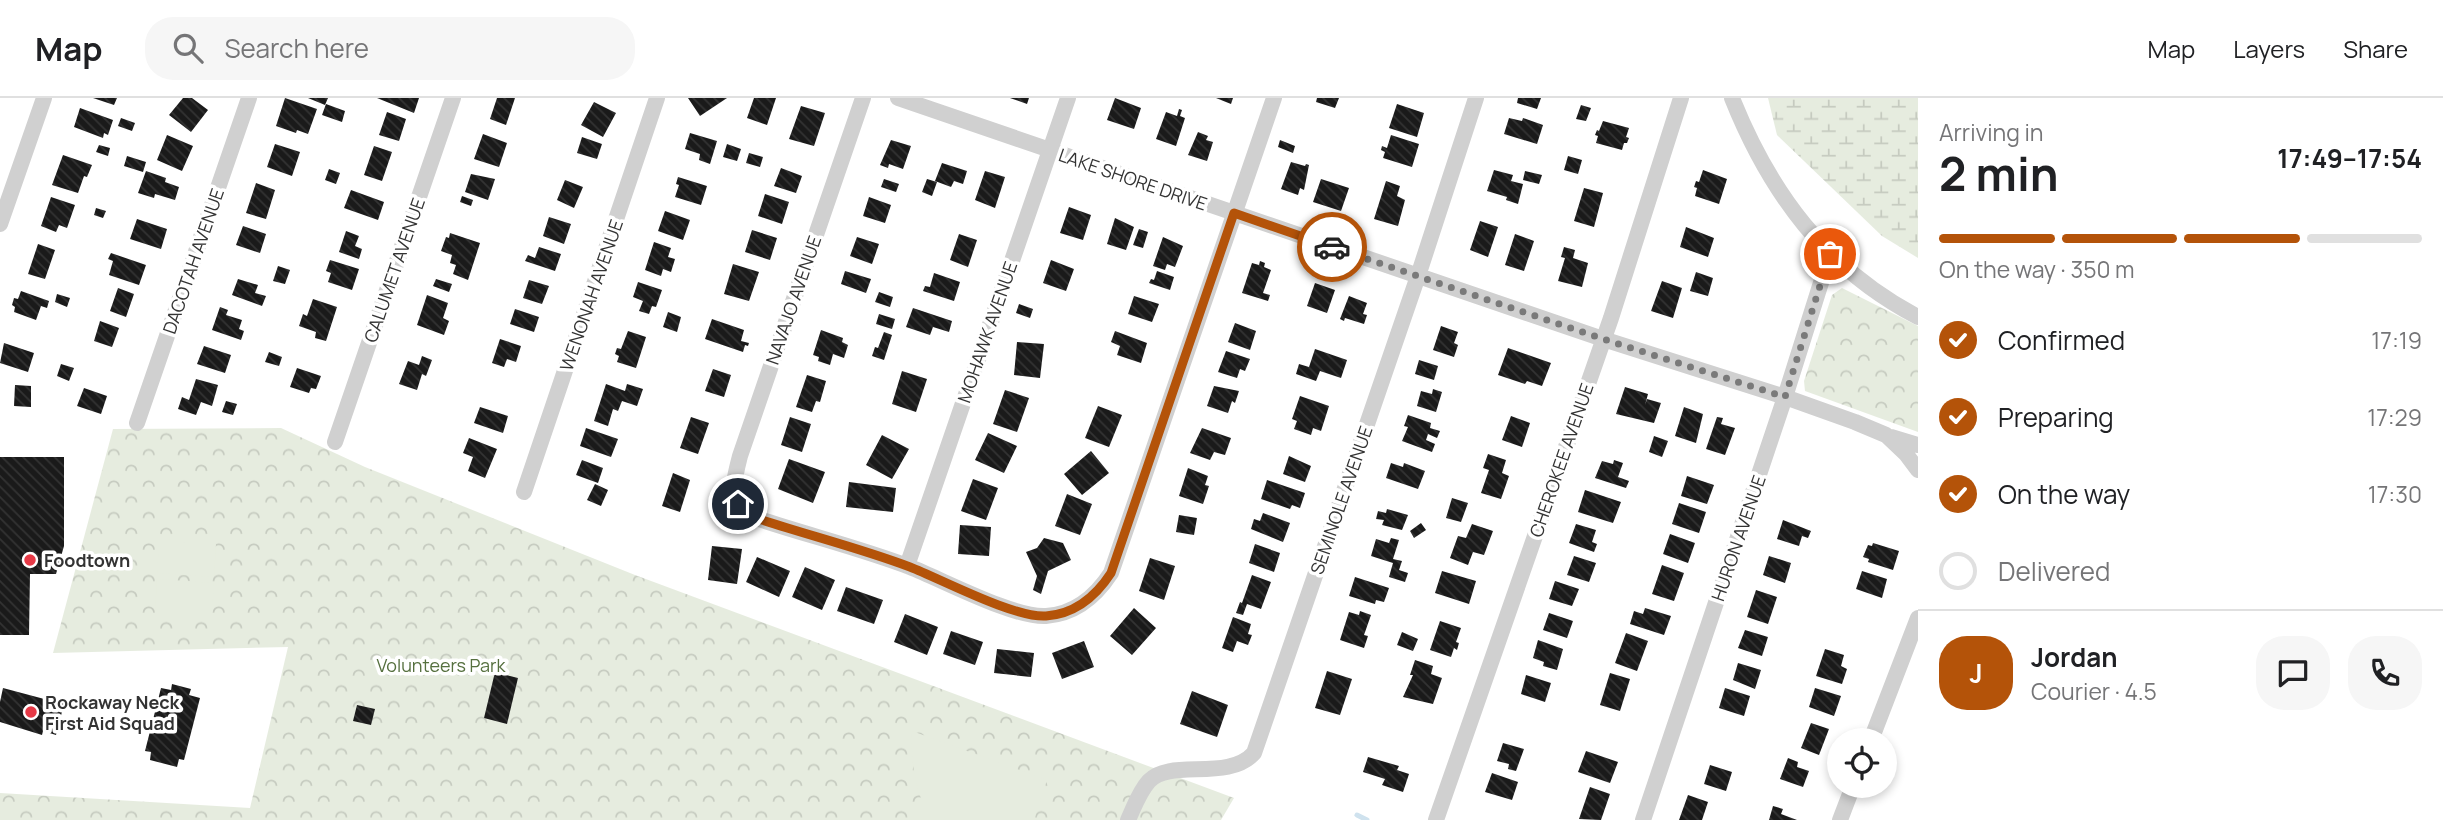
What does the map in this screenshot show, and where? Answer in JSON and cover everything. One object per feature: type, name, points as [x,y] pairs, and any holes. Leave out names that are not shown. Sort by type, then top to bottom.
[{"type":"street","points":[[0,224],[44,98]]},
{"type":"street","name":"DACOTAH AVENUE","points":[[137,423],[249,98]]},
{"type":"street","name":"CALUMET AVENUE","points":[[335,442],[453,98]]},
{"type":"street","name":"WENONAH AVENUE","points":[[524,492],[657,98]]},
{"type":"street","name":"NAVAJO AVENUE","points":[[863,98],[733,481],[738,504],[746,513],[756,518],[908,566]]},
{"type":"street","name":"LAKE SHORE DRIVE","points":[[898,98],[1603,339],[1785,397],[1918,445]]},
{"type":"street","name":"MOHAWK AVENUE","points":[[908,566],[1068,98]]},
{"type":"street","points":[[908,566],[1022,613],[1034,615],[1045,616],[1068,611],[1097,592],[1111,573],[1274,98]]},
{"type":"street","name":"SEMINOLE AVENUE","points":[[1128,820],[1151,779],[1163,773],[1231,767],[1247,761],[1254,753],[1418,276],[1476,98]]},
{"type":"street","name":"CHEROKEE AVENUE","points":[[1436,820],[1603,339],[1681,98]]},
{"type":"street","points":[[1732,98],[1777,188],[1796,215],[1830,254],[1870,288],[1918,317]]},
{"type":"street","name":"HURON AVENUE","points":[[1643,820],[1785,397],[1830,254]]},
{"type":"street","name":"LAKE SHORE DRIVE","points":[[1886,435],[1918,470]]},
{"type":"street","points":[[1876,728],[1918,618]]},
{"type":"street","points":[[1840,820],[1848,798]]},
{"type":"green space","points":[[1768,98],[1918,98],[1918,258],[1882,236],[1777,135]]},
{"type":"green space","points":[[1842,288],[1918,326],[1918,432],[1805,391],[1804,381],[1832,295]]},
{"type":"green space","name":"Volunteers Park","points":[[281,428],[365,467],[635,575],[1234,798],[1221,820],[0,820],[0,793],[250,808],[288,647],[53,653],[113,429]]},
{"type":"green space","points":[[159,541],[216,544],[214,577],[157,573]]},
{"type":"green space","points":[[157,579],[214,583],[212,615],[155,612]]},
{"type":"green space","points":[[912,731],[1047,780],[1034,820],[930,820],[915,777]]},
{"type":"building","points":[[93,98],[117,98],[114,105]]},
{"type":"building","points":[[183,98],[192,98],[208,110],[191,132],[169,115]]},
{"type":"building","points":[[285,98],[317,109],[308,134],[276,126]]},
{"type":"building","points":[[308,98],[328,98],[325,105]]},
{"type":"building","points":[[377,98],[419,98],[414,113]]},
{"type":"building","points":[[497,98],[515,98],[506,125],[490,119]]},
{"type":"building","points":[[688,98],[727,98],[700,116]]},
{"type":"building","points":[[754,98],[776,98],[767,125],[747,118]]},
{"type":"building","points":[[1010,98],[1029,98],[1027,104]]},
{"type":"building","points":[[1115,98],[1141,108],[1134,129],[1107,120]]},
{"type":"building","points":[[1216,98],[1233,98],[1231,104]]},
{"type":"building","points":[[1317,98],[1339,98],[1335,108],[1316,102]]},
{"type":"building","points":[[1518,98],[1541,98],[1537,109],[1517,103]]},
{"type":"building","points":[[594,102],[616,113],[603,137],[581,125]]},
{"type":"building","points":[[326,104],[345,111],[342,122],[322,115]]},
{"type":"building","points":[[1397,104],[1424,113],[1417,137],[1389,128]]},
{"type":"building","points":[[1581,105],[1591,108],[1586,121],[1576,119]]},
{"type":"building","points":[[801,106],[825,113],[814,146],[789,139]]},
{"type":"building","points":[[80,108],[113,120],[108,135],[104,133],[103,138],[74,127]]},
{"type":"building","points":[[1179,109],[1182,110],[1180,116],[1185,118],[1176,146],[1156,139],[1166,112],[1177,116]]},
{"type":"building","points":[[387,112],[406,119],[399,141],[379,135]]},
{"type":"building","points":[[121,118],[135,123],[132,131],[118,126]]},
{"type":"building","points":[[1509,118],[1522,121],[1523,118],[1543,125],[1537,144],[1504,134]]},
{"type":"building","points":[[1603,121],[1629,128],[1626,137],[1629,138],[1622,150],[1596,143],[1598,136],[1595,135]]},
{"type":"building","points":[[1198,132],[1208,136],[1206,140],[1213,142],[1207,161],[1188,155]]},
{"type":"building","points":[[690,133],[717,141],[710,164],[699,160],[700,154],[685,149]]},
{"type":"building","points":[[483,134],[507,143],[499,167],[474,159]]},
{"type":"building","points":[[167,135],[193,146],[182,171],[157,160]]},
{"type":"building","points":[[1391,135],[1419,144],[1412,167],[1383,158],[1385,152],[1381,150],[1382,146],[1387,148]]},
{"type":"building","points":[[582,137],[602,144],[597,159],[577,153]]},
{"type":"building","points":[[891,140],[911,146],[903,169],[889,164],[888,168],[880,165]]},
{"type":"building","points":[[1280,140],[1295,146],[1293,153],[1278,147]]},
{"type":"building","points":[[275,144],[300,152],[292,176],[267,167]]},
{"type":"building","points":[[727,144],[741,149],[737,161],[723,157]]},
{"type":"building","points":[[99,145],[110,148],[108,156],[96,152]]},
{"type":"building","points":[[374,146],[392,152],[382,181],[364,175]]},
{"type":"building","points":[[749,153],[763,157],[760,167],[746,163]]},
{"type":"building","points":[[63,155],[92,165],[87,177],[84,176],[78,193],[52,185]]},
{"type":"building","points":[[127,156],[146,162],[143,172],[124,166]]},
{"type":"building","points":[[1568,156],[1582,160],[1578,174],[1564,170]]},
{"type":"building","points":[[1291,162],[1309,165],[1304,190],[1300,188],[1298,195],[1281,189]]},
{"type":"building","points":[[942,163],[967,171],[963,184],[954,181],[951,187],[935,181]]},
{"type":"building","points":[[781,168],[802,176],[796,193],[774,186]]},
{"type":"building","points":[[329,169],[340,173],[336,184],[325,180]]},
{"type":"building","points":[[1494,170],[1513,175],[1511,181],[1523,184],[1518,204],[1506,200],[1507,197],[1487,191]]},
{"type":"building","points":[[1703,170],[1727,179],[1719,204],[1695,196],[1697,188],[1694,187]]},
{"type":"building","points":[[146,171],[166,178],[165,182],[179,187],[175,200],[155,194],[154,198],[138,193]]},
{"type":"building","points":[[985,171],[1005,177],[995,208],[975,200]]},
{"type":"building","points":[[1525,171],[1542,175],[1539,184],[1523,180]]},
{"type":"building","points":[[471,174],[495,179],[488,200],[465,192]]},
{"type":"building","points":[[678,177],[707,186],[701,205],[675,197],[679,185],[676,184]]},
{"type":"building","points":[[884,179],[899,184],[896,192],[881,187]]},
{"type":"building","points":[[927,179],[937,182],[932,196],[922,192]]},
{"type":"building","points":[[1321,179],[1349,188],[1341,211],[1313,202]]},
{"type":"building","points":[[565,180],[583,187],[574,208],[557,200]]},
{"type":"building","points":[[1386,181],[1400,186],[1397,196],[1405,200],[1398,226],[1374,219]]},
{"type":"building","points":[[256,183],[275,190],[266,219],[246,213]]},
{"type":"building","points":[[1584,188],[1603,193],[1594,227],[1574,221]]},
{"type":"building","points":[[351,190],[384,202],[378,220],[344,208]]},
{"type":"building","points":[[765,194],[789,202],[782,224],[758,216]]},
{"type":"building","points":[[462,196],[473,200],[471,206],[460,202]]},
{"type":"building","points":[[51,197],[75,205],[67,228],[59,225],[56,232],[41,226]]},
{"type":"building","points":[[869,197],[891,205],[885,223],[863,216]]},
{"type":"building","points":[[1069,207],[1091,215],[1083,240],[1060,233]]},
{"type":"building","points":[[96,208],[106,211],[103,218],[94,215]]},
{"type":"building","points":[[665,211],[690,220],[683,240],[658,231]]},
{"type":"building","points":[[549,217],[571,224],[564,244],[543,236]]},
{"type":"building","points":[[1115,218],[1134,227],[1126,250],[1107,244]]},
{"type":"building","points":[[137,219],[167,229],[161,249],[130,239]]},
{"type":"building","points":[[1480,221],[1498,227],[1488,257],[1470,250]]},
{"type":"building","points":[[243,226],[266,234],[260,253],[236,245]]},
{"type":"building","points":[[1686,227],[1714,238],[1708,257],[1680,247]]},
{"type":"building","points":[[1139,229],[1148,232],[1143,248],[1133,245]]},
{"type":"building","points":[[752,230],[777,238],[770,260],[745,252]]},
{"type":"building","points":[[346,231],[359,236],[355,246],[362,249],[359,259],[339,252]]},
{"type":"building","points":[[450,233],[480,243],[468,280],[453,274],[456,265],[450,263],[452,255],[441,251]]},
{"type":"building","points":[[959,234],[977,240],[968,267],[950,260]]},
{"type":"building","points":[[1515,234],[1534,241],[1524,271],[1505,265]]},
{"type":"building","points":[[857,237],[879,244],[872,264],[850,256]]},
{"type":"building","points":[[1163,237],[1183,246],[1175,267],[1167,264],[1165,270],[1153,266]]},
{"type":"building","points":[[654,242],[671,248],[668,257],[675,259],[671,272],[663,269],[661,276],[645,270]]},
{"type":"building","points":[[38,244],[55,250],[45,279],[28,274]]},
{"type":"building","points":[[539,247],[561,254],[555,271],[525,261],[528,255],[535,258]]},
{"type":"building","points":[[1564,247],[1575,250],[1573,258],[1588,263],[1582,287],[1558,281],[1565,258],[1561,257]]},
{"type":"building","points":[[111,253],[146,265],[139,285],[109,275],[113,261],[108,259]]},
{"type":"building","points":[[330,260],[359,269],[352,290],[328,282],[331,273],[326,271]]},
{"type":"building","points":[[1051,260],[1074,269],[1066,291],[1043,283]]},
{"type":"building","points":[[1260,261],[1265,263],[1264,267],[1271,270],[1263,293],[1270,295],[1268,301],[1242,293],[1252,263],[1259,265]]},
{"type":"building","points":[[733,264],[759,272],[749,301],[724,294]]},
{"type":"building","points":[[278,266],[290,270],[285,284],[273,281]]},
{"type":"building","points":[[845,271],[871,279],[866,293],[841,284]]},
{"type":"building","points":[[1157,271],[1174,277],[1170,290],[1149,283],[1151,279],[1154,280]]},
{"type":"building","points":[[1696,272],[1713,278],[1708,296],[1690,291]]},
{"type":"building","points":[[934,273],[960,282],[954,301],[923,291],[925,286],[930,287]]},
{"type":"building","points":[[238,279],[258,285],[255,293],[266,296],[262,306],[232,295]]},
{"type":"building","points":[[436,279],[452,284],[449,292],[433,286]]},
{"type":"building","points":[[529,280],[549,286],[542,304],[523,298]]},
{"type":"building","points":[[1662,281],[1682,288],[1673,318],[1651,311]]},
{"type":"building","points":[[638,282],[662,290],[656,307],[652,306],[649,314],[639,311],[643,301],[633,297]]},
{"type":"building","points":[[1315,283],[1335,290],[1327,313],[1307,306]]},
{"type":"building","points":[[118,288],[134,294],[126,317],[110,311]]},
{"type":"building","points":[[21,291],[49,301],[47,308],[41,306],[36,320],[14,312],[14,298],[18,299]]},
{"type":"building","points":[[879,292],[893,297],[890,307],[875,302]]},
{"type":"building","points":[[57,294],[70,298],[67,307],[55,302]]},
{"type":"building","points":[[427,295],[448,303],[443,318],[449,321],[444,335],[417,325]]},
{"type":"building","points":[[1134,296],[1159,304],[1152,322],[1128,314]]},
{"type":"building","points":[[1349,296],[1367,303],[1363,314],[1367,315],[1364,324],[1340,319]]},
{"type":"building","points":[[313,299],[337,307],[326,341],[315,338],[316,332],[299,326],[303,314],[307,316]]},
{"type":"building","points":[[1019,304],[1033,309],[1030,318],[1016,313]]},
{"type":"building","points":[[220,307],[228,310],[226,315],[242,320],[239,329],[244,331],[241,340],[212,330]]},
{"type":"building","points":[[913,308],[952,321],[949,332],[933,327],[930,335],[906,327]]},
{"type":"building","points":[[515,309],[539,317],[534,332],[510,324]]},
{"type":"building","points":[[668,312],[681,317],[677,332],[663,327]]},
{"type":"building","points":[[879,314],[895,319],[892,329],[876,324]]},
{"type":"building","points":[[712,319],[744,330],[741,341],[749,343],[748,346],[745,345],[743,352],[705,339]]},
{"type":"building","points":[[100,321],[119,328],[112,347],[94,341]]},
{"type":"building","points":[[1235,323],[1256,331],[1250,350],[1228,342]]},
{"type":"building","points":[[1441,326],[1458,332],[1454,343],[1458,345],[1454,357],[1433,350]]},
{"type":"building","points":[[821,330],[843,338],[842,342],[848,345],[844,358],[833,354],[830,365],[818,361],[819,357],[813,355]]},
{"type":"building","points":[[628,331],[646,337],[636,368],[617,362],[619,356],[615,354],[617,348],[621,349]]},
{"type":"building","points":[[1115,331],[1147,343],[1141,363],[1117,355],[1120,346],[1111,342]]},
{"type":"building","points":[[884,332],[892,335],[884,360],[872,356]]},
{"type":"building","points":[[500,339],[521,346],[516,362],[507,359],[504,367],[492,363]]},
{"type":"building","points":[[1017,342],[1044,344],[1040,378],[1014,375]]},
{"type":"building","points":[[4,343],[34,353],[28,372],[0,363]]},
{"type":"building","points":[[204,346],[231,355],[225,373],[197,364]]},
{"type":"building","points":[[1508,348],[1551,363],[1542,386],[1527,381],[1525,384],[1498,375]]},
{"type":"building","points":[[1315,349],[1347,360],[1341,378],[1320,371],[1316,381],[1296,374],[1299,364],[1309,367]]},
{"type":"building","points":[[1226,351],[1250,359],[1245,371],[1240,369],[1237,378],[1218,372]]},
{"type":"building","points":[[269,352],[282,357],[279,366],[265,362]]},
{"type":"building","points":[[422,356],[432,360],[426,376],[422,374],[417,390],[399,384],[408,361],[419,365]]},
{"type":"building","points":[[1419,360],[1438,366],[1434,380],[1415,374]]},
{"type":"building","points":[[61,364],[74,368],[69,381],[57,376]]},
{"type":"building","points":[[297,368],[321,376],[316,389],[311,388],[309,393],[290,387]]},
{"type":"building","points":[[713,369],[731,375],[724,397],[705,391]]},
{"type":"building","points":[[902,371],[927,379],[916,412],[892,404]]},
{"type":"building","points":[[807,375],[826,381],[820,402],[816,401],[812,412],[796,407]]},
{"type":"building","points":[[196,379],[218,385],[212,406],[201,402],[196,415],[178,409],[182,397],[189,400]]},
{"type":"building","points":[[606,384],[625,391],[627,384],[643,389],[637,406],[622,401],[618,411],[613,409],[608,426],[594,421]]},
{"type":"building","points":[[15,385],[31,386],[31,407],[14,406]]},
{"type":"building","points":[[1214,386],[1239,391],[1228,413],[1207,406]]},
{"type":"building","points":[[1625,387],[1648,394],[1645,405],[1647,399],[1661,403],[1654,423],[1616,414]]},
{"type":"building","points":[[84,388],[107,396],[101,414],[77,406]]},
{"type":"building","points":[[1433,389],[1442,392],[1436,412],[1417,406],[1421,391],[1432,394]]},
{"type":"building","points":[[1005,390],[1029,398],[1017,432],[993,424]]},
{"type":"building","points":[[1300,396],[1329,406],[1321,431],[1313,428],[1311,435],[1294,429],[1297,421],[1292,419]]},
{"type":"building","points":[[226,401],[237,404],[233,415],[222,412]]},
{"type":"building","points":[[1098,406],[1122,415],[1109,447],[1085,438]]},
{"type":"building","points":[[480,407],[508,416],[503,433],[474,423]]},
{"type":"building","points":[[1684,407],[1703,414],[1696,443],[1675,436]]},
{"type":"building","points":[[1408,415],[1431,423],[1430,428],[1440,431],[1437,438],[1428,434],[1426,440],[1435,444],[1432,452],[1402,441],[1408,427],[1404,426]]},
{"type":"building","points":[[1511,416],[1530,423],[1522,447],[1502,440]]},
{"type":"building","points":[[691,417],[709,423],[698,454],[680,448]]},
{"type":"building","points":[[790,417],[811,424],[802,452],[781,445]]},
{"type":"building","points":[[1717,417],[1723,418],[1721,424],[1735,428],[1725,455],[1706,449]]},
{"type":"building","points":[[586,428],[618,439],[611,457],[580,446]]},
{"type":"building","points":[[1202,428],[1231,438],[1225,455],[1214,452],[1210,460],[1190,453]]},
{"type":"building","points":[[988,433],[1017,446],[1004,473],[975,460]]},
{"type":"building","points":[[882,435],[909,449],[892,479],[866,465]]},
{"type":"building","points":[[1654,436],[1668,441],[1662,457],[1649,452]]},
{"type":"building","points":[[469,438],[497,449],[485,478],[468,471],[473,457],[463,453]]},
{"type":"building","points":[[1091,451],[1109,473],[1082,495],[1064,474]]},
{"type":"building","points":[[1488,454],[1506,460],[1502,473],[1509,476],[1501,499],[1481,493],[1489,470],[1483,468]]},
{"type":"building","points":[[1289,456],[1311,466],[1305,482],[1283,474]]},
{"type":"building","name":"Foodtown","points":[[0,457],[64,457],[64,546],[56,574],[30,574],[29,635],[0,635]]},
{"type":"building","points":[[789,459],[825,472],[813,503],[778,489]]},
{"type":"building","points":[[582,460],[603,468],[598,483],[576,475]]},
{"type":"building","points":[[1614,460],[1623,463],[1618,477],[1629,481],[1626,488],[1595,478],[1602,461],[1613,464]]},
{"type":"building","points":[[1391,463],[1403,467],[1404,463],[1425,471],[1418,489],[1386,478]]},
{"type":"building","points":[[1188,468],[1208,476],[1205,485],[1209,486],[1203,504],[1179,496]]},
{"type":"building","points":[[673,473],[690,480],[680,512],[662,506]]},
{"type":"building","points":[[1687,476],[1714,485],[1707,504],[1681,496]]},
{"type":"building","points":[[973,479],[998,488],[986,520],[961,511]]},
{"type":"building","points":[[1267,480],[1305,493],[1300,508],[1292,505],[1290,509],[1261,499]]},
{"type":"building","points":[[849,482],[896,488],[893,512],[846,507]]},
{"type":"building","points":[[595,484],[608,490],[601,506],[587,500]]},
{"type":"building","points":[[1585,490],[1621,502],[1613,523],[1578,512]]},
{"type":"building","points":[[1067,494],[1092,504],[1080,535],[1055,526]]},
{"type":"building","points":[[1452,498],[1468,503],[1461,522],[1446,518]]},
{"type":"building","points":[[1679,503],[1706,512],[1699,533],[1672,524]]},
{"type":"building","points":[[1387,509],[1408,515],[1402,530],[1382,525],[1384,520],[1376,519],[1378,511],[1386,513]]},
{"type":"building","points":[[1263,513],[1290,523],[1283,542],[1251,529],[1254,519],[1260,521]]},
{"type":"building","points":[[1179,515],[1197,518],[1194,535],[1176,532]]},
{"type":"building","points":[[1783,520],[1811,531],[1808,538],[1802,536],[1799,546],[1777,539]]},
{"type":"building","points":[[1421,523],[1426,530],[1414,538],[1410,531]]},
{"type":"building","points":[[1472,524],[1493,531],[1484,555],[1473,552],[1468,565],[1450,558],[1458,536],[1466,538]]},
{"type":"building","points":[[1576,524],[1596,530],[1592,542],[1597,544],[1594,552],[1569,543]]},
{"type":"building","points":[[960,525],[991,527],[989,556],[958,554]]},
{"type":"building","points":[[1670,534],[1695,543],[1688,563],[1663,554]]},
{"type":"building","points":[[1044,538],[1063,543],[1071,560],[1048,571],[1041,594],[1033,590],[1037,576],[1026,552],[1037,548]]},
{"type":"building","points":[[1391,538],[1399,540],[1393,559],[1402,561],[1399,570],[1408,573],[1405,582],[1389,577],[1393,563],[1371,556],[1376,539],[1389,543]]},
{"type":"building","points":[[1873,543],[1899,551],[1893,570],[1868,562],[1869,559],[1863,557],[1868,545],[1872,546]]},
{"type":"building","points":[[1255,544],[1280,553],[1274,572],[1249,563]]},
{"type":"building","points":[[712,546],[742,549],[737,584],[708,580]]},
{"type":"building","points":[[1574,556],[1596,563],[1589,582],[1567,575]]},
{"type":"building","points":[[1769,556],[1791,563],[1785,583],[1763,575]]},
{"type":"building","points":[[757,557],[790,571],[779,597],[746,582]]},
{"type":"building","points":[[1150,558],[1175,566],[1164,600],[1139,591]]},
{"type":"building","points":[[1662,565],[1684,573],[1674,601],[1652,594]]},
{"type":"building","points":[[805,567],[835,580],[822,610],[792,597]]},
{"type":"building","points":[[1442,571],[1476,581],[1469,604],[1435,593]]},
{"type":"building","points":[[1862,571],[1887,579],[1882,598],[1856,589]]},
{"type":"building","points":[[1252,575],[1271,582],[1261,609],[1247,604],[1243,615],[1236,613],[1240,602],[1242,603]]},
{"type":"building","points":[[1355,577],[1389,588],[1384,602],[1376,600],[1375,604],[1349,596]]},
{"type":"building","points":[[1555,581],[1579,589],[1572,606],[1549,599]]},
{"type":"building","points":[[846,587],[883,600],[874,624],[837,611]]},
{"type":"building","points":[[1756,590],[1777,597],[1768,624],[1747,617]]},
{"type":"building","points":[[1134,608],[1156,628],[1132,655],[1110,636]]},
{"type":"building","points":[[1645,608],[1671,616],[1664,635],[1630,624],[1634,611],[1643,614]]},
{"type":"building","points":[[1360,611],[1371,615],[1364,635],[1368,636],[1364,648],[1340,640],[1349,612],[1359,615]]},
{"type":"building","points":[[1549,613],[1573,621],[1567,638],[1543,630]]},
{"type":"building","points":[[905,614],[938,627],[927,655],[894,642]]},
{"type":"building","points":[[1233,617],[1251,624],[1248,634],[1252,635],[1248,645],[1237,641],[1233,652],[1222,648]]},
{"type":"building","points":[[1440,621],[1461,628],[1456,642],[1459,643],[1457,650],[1454,648],[1451,657],[1430,650]]},
{"type":"building","points":[[1745,630],[1768,637],[1762,656],[1738,648]]},
{"type":"building","points":[[951,631],[983,642],[975,665],[943,654]]},
{"type":"building","points":[[1402,632],[1418,639],[1413,651],[1397,645]]},
{"type":"building","points":[[1626,633],[1648,641],[1637,671],[1615,663]]},
{"type":"building","points":[[1538,640],[1563,649],[1557,670],[1543,666],[1544,662],[1533,658]]},
{"type":"building","points":[[1084,641],[1094,667],[1062,679],[1052,653]]},
{"type":"building","points":[[997,649],[1034,653],[1031,677],[994,673]]},
{"type":"building","points":[[1825,649],[1844,655],[1841,666],[1847,669],[1842,684],[1816,676]]},
{"type":"building","points":[[1415,660],[1433,666],[1431,674],[1442,678],[1433,704],[1403,697],[1413,675],[1410,675]]},
{"type":"building","points":[[1738,663],[1761,670],[1755,689],[1733,680]]},
{"type":"building","points":[[1327,671],[1352,679],[1340,715],[1315,708]]},
{"type":"building","points":[[495,672],[518,678],[507,724],[484,718]]},
{"type":"building","points":[[1610,673],[1630,679],[1620,711],[1600,705]]},
{"type":"building","points":[[1526,675],[1551,683],[1545,702],[1521,694]]},
{"type":"building","points":[[172,684],[191,689],[189,695],[200,698],[184,760],[179,759],[177,767],[150,760],[151,752],[145,751],[161,688],[171,690]]},
{"type":"building","name":"Rockaway Neck First Aid Squad","points":[[3,688],[48,700],[49,696],[65,700],[56,735],[43,731],[42,735],[0,722]]},
{"type":"building","points":[[1725,688],[1750,696],[1744,716],[1719,708]]},
{"type":"building","points":[[1815,688],[1841,696],[1834,716],[1809,707]]},
{"type":"building","points":[[1192,691],[1228,705],[1217,737],[1180,724]]},
{"type":"building","points":[[357,705],[375,709],[371,725],[353,721]]},
{"type":"building","points":[[1811,723],[1827,728],[1819,755],[1801,748]]},
{"type":"building","points":[[1503,743],[1524,749],[1516,771],[1508,769],[1509,764],[1497,761]]},
{"type":"building","points":[[1586,751],[1618,762],[1610,783],[1578,772]]},
{"type":"building","points":[[1368,757],[1399,766],[1397,770],[1409,774],[1403,792],[1382,785],[1385,779],[1363,772]]},
{"type":"building","points":[[1788,758],[1798,762],[1797,767],[1809,771],[1803,787],[1780,779]]},
{"type":"building","points":[[1710,765],[1732,772],[1726,791],[1704,784]]},
{"type":"building","points":[[1492,773],[1518,782],[1512,800],[1485,792]]},
{"type":"building","points":[[1590,787],[1610,794],[1601,820],[1579,819]]},
{"type":"building","points":[[1688,795],[1708,802],[1702,820],[1679,820]]},
{"type":"building","points":[[1773,806],[1783,809],[1781,814],[1797,820],[1769,820]]},
{"type":"waterway","points":[[1357,815],[1367,820]]},
{"type":"way so far","points":[[1332,247],[1603,339],[1785,397],[1830,254]]},
{"type":"place","name":"Foodtown","points":[[30,560]]},
{"type":"place","name":"Rockaway Neck First Aid Squad","points":[[31,712]]},
{"type":"route","points":[[738,504],[746,513],[756,518],[908,566],[1022,613],[1045,616],[1068,611],[1097,592],[1111,573],[1234,213],[1332,247]]}]
